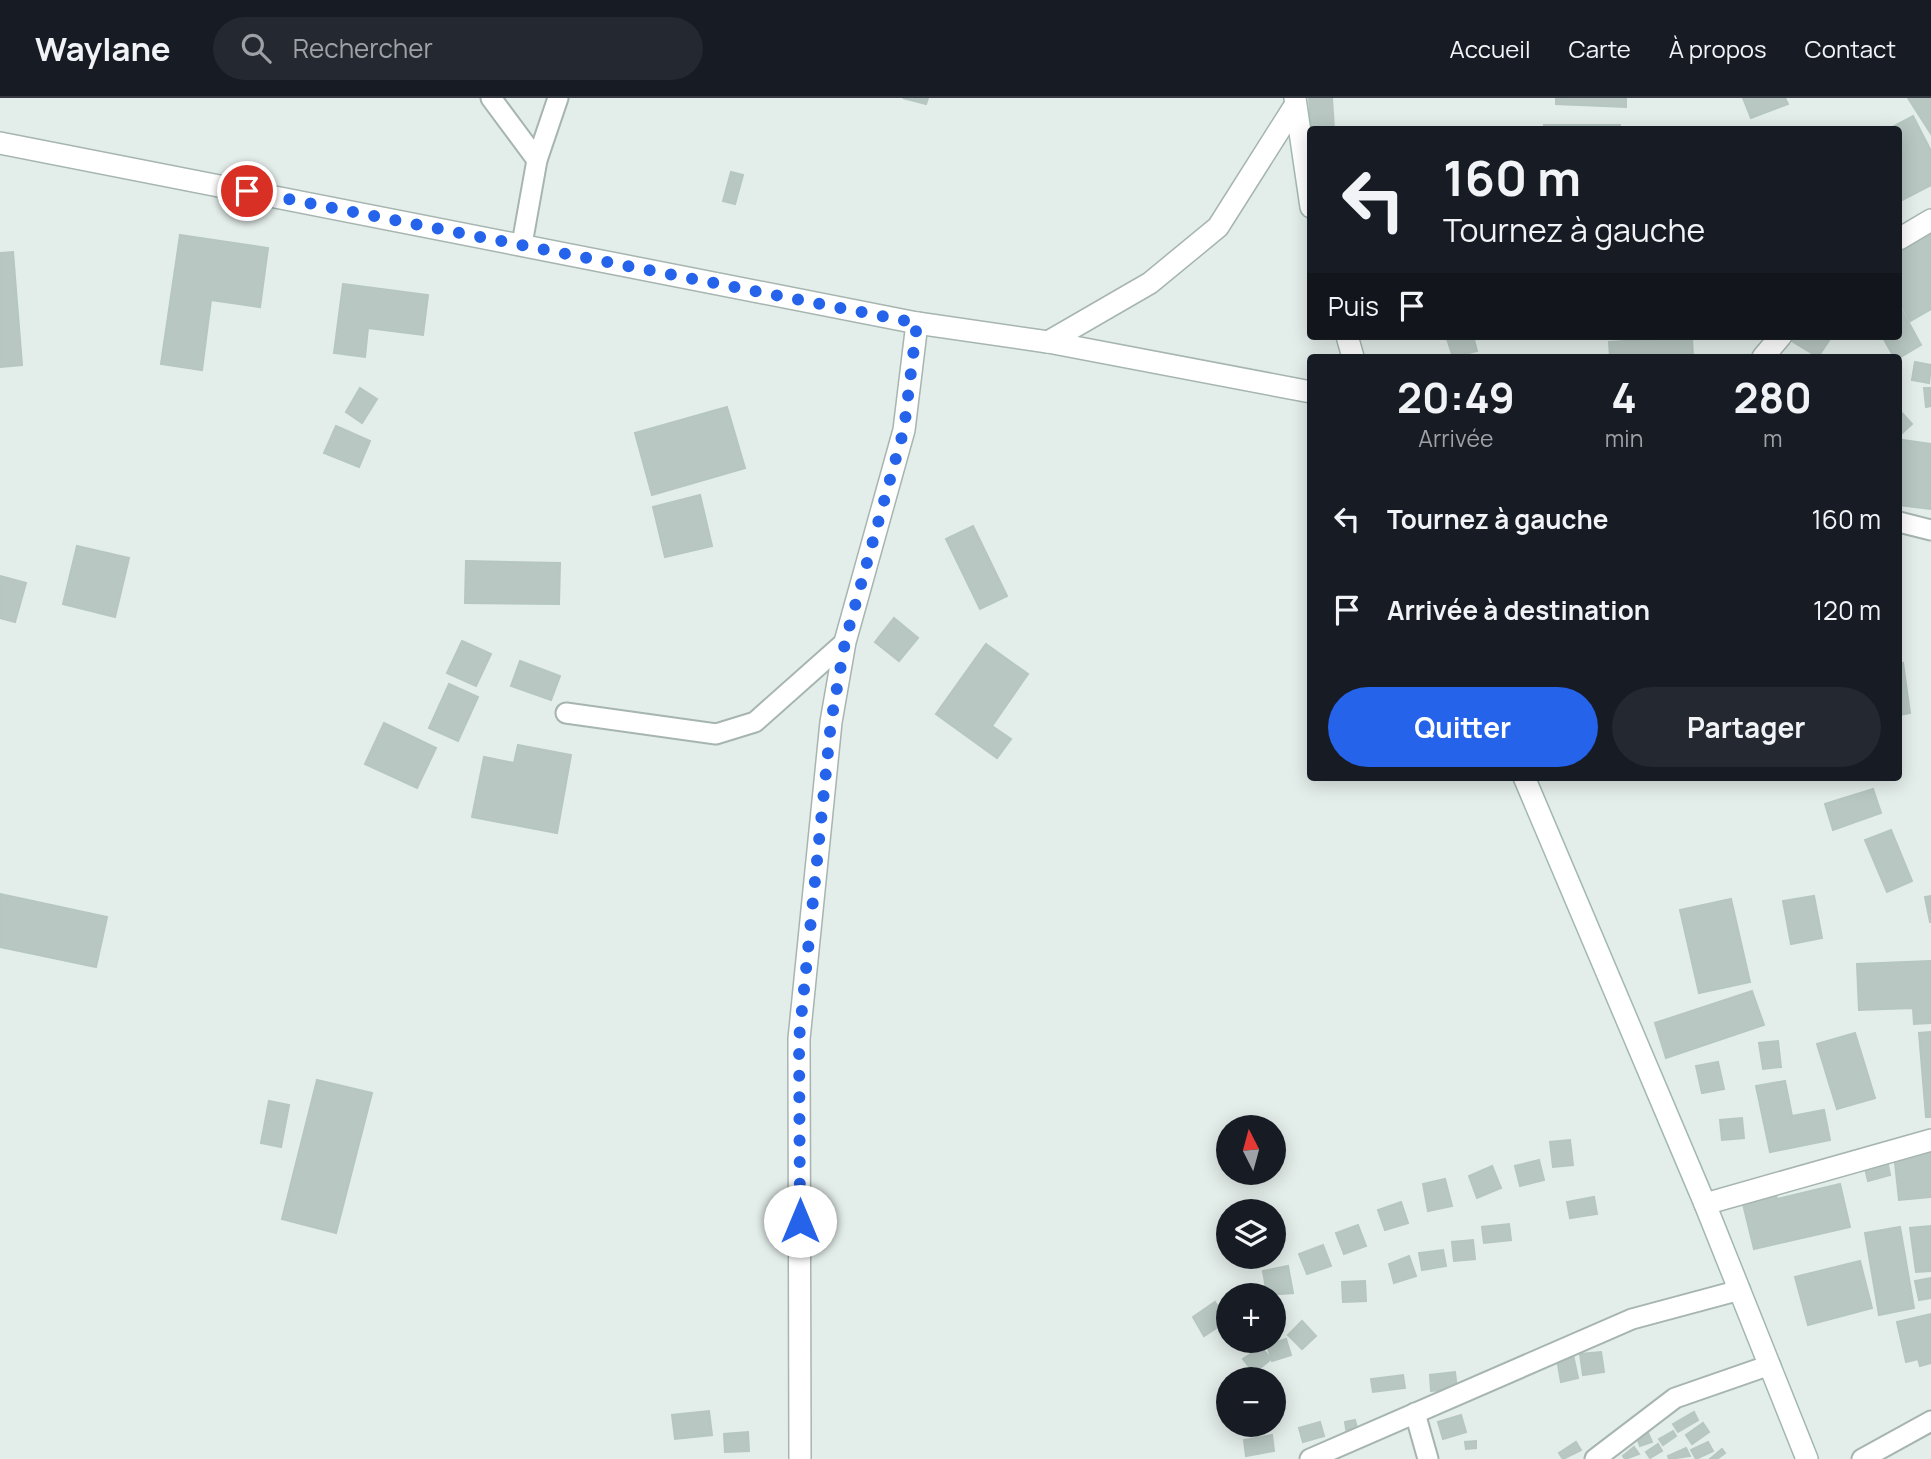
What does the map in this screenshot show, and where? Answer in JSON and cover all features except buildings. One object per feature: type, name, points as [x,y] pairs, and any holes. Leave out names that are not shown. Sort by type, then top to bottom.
[{"type":"street","points":[[1294,103],[1307,183]]},
{"type":"street","points":[[1048,342],[1150,283],[1218,227],[1294,103]]},
{"type":"street","points":[[0,143],[917,323],[1048,342],[1307,391]]},
{"type":"street","points":[[1902,237],[1931,220]]},
{"type":"street","points":[[800,1459],[799,1039],[831,722],[845,642],[904,429],[917,323]]},
{"type":"street","points":[[1766,354],[1778,340]]},
{"type":"street","points":[[1526,781],[1705,1204],[1807,1459]]},
{"type":"street","points":[[1705,1204],[1931,1140]]},
{"type":"lane","points":[[491,98],[537,160]]},
{"type":"lane","points":[[522,244],[537,160],[558,98]]},
{"type":"lane","points":[[1902,523],[1931,530]]},
{"type":"lane","points":[[566,713],[716,734],[755,722],[845,642]]},
{"type":"lane","points":[[1310,1459],[1632,1319],[1740,1290]]},
{"type":"lane","points":[[1595,1459],[1675,1398],[1770,1365]]},
{"type":"lane","points":[[1415,1413],[1428,1459]]},
{"type":"lane","points":[[1862,1459],[1931,1421]]},
{"type":"route","points":[[247,191],[917,323],[904,429],[845,642],[831,722],[799,1039],[800,1221]]}]
